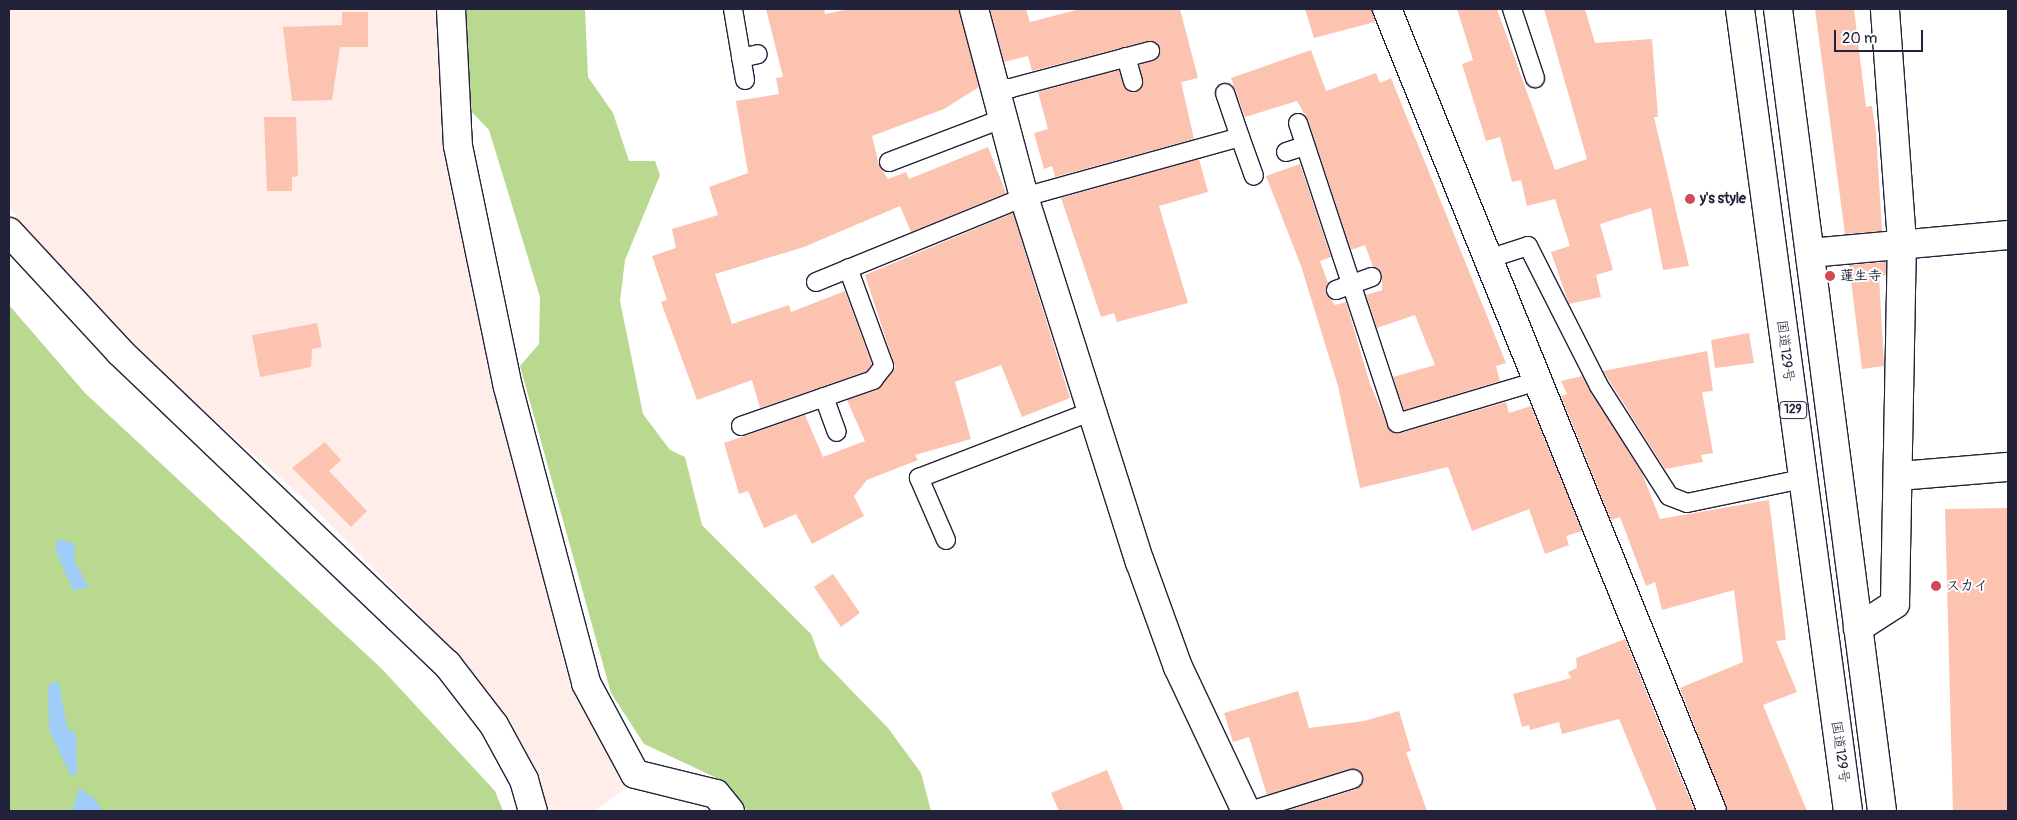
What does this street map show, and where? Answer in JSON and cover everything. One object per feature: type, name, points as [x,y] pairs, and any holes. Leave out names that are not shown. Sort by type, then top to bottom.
[{"type":"main road","points":[[451,9],[458,146],[508,387],[586,683],[635,774],[716,794],[730,811]]},
{"type":"main road","points":[[974,9],[1024,197],[1095,410],[1140,562],[1178,667],[1248,811]]},
{"type":"main road","points":[[1387,9],[1491,258],[1538,381],[1712,811]]},
{"type":"main road","name":"国道129号","points":[[1740,9],[1848,811]]},
{"type":"main road","name":"129","points":[[1778,9],[1882,811]]},
{"type":"main road","points":[[1858,628],[1895,604],[1900,476],[1902,242],[1885,9]]},
{"type":"main road","points":[[9,232],[120,352],[447,664],[494,725],[524,780],[533,811]]},
{"type":"main road","points":[[1810,252],[1902,242],[2008,235]]},
{"type":"main road","points":[[1900,476],[2008,467]]},
{"type":"lane","points":[[733,9],[744,80]]},
{"type":"lane","points":[[1512,9],[1535,78]]},
{"type":"lane","points":[[995,87],[1011,88],[1150,51]]},
{"type":"lane","points":[[741,58],[758,54]]},
{"type":"lane","points":[[1126,57],[1132,82]]},
{"type":"lane","points":[[1225,93],[1254,176]]},
{"type":"lane","points":[[889,162],[1004,118]]},
{"type":"lane","points":[[1298,123],[1344,286],[1392,427],[1538,381]]},
{"type":"lane","points":[[816,282],[1024,197],[1240,136]]},
{"type":"lane","points":[[1286,152],[1305,146]]},
{"type":"lane","points":[[1491,258],[1528,246],[1599,386],[1669,496],[1687,503],[1802,478]]},
{"type":"lane","points":[[741,426],[873,380],[884,366],[848,268]]},
{"type":"lane","points":[[1344,286],[1372,277]]},
{"type":"lane","points":[[824,397],[837,432]]},
{"type":"lane","points":[[946,540],[918,478],[1095,410]]},
{"type":"lane","points":[[1248,811],[1353,779]]},
{"type":"shaded area","points":[[9,9],[440,9],[444,137],[564,665],[626,788],[595,811],[544,811],[525,747],[448,645],[308,502],[164,376],[45,254],[9,207]]},
{"type":"green space","points":[[463,9],[585,9],[588,77],[613,113],[629,161],[655,161],[660,175],[625,260],[620,301],[643,414],[670,450],[685,457],[702,525],[811,634],[820,658],[888,728],[921,773],[931,811],[747,811],[721,780],[644,744],[611,693],[520,366],[539,344],[540,297],[489,130],[469,109]]},
{"type":"green space","points":[[9,305],[85,393],[381,668],[495,791],[503,811],[9,811]]},
{"type":"water","points":[[58,539],[75,544],[74,560],[89,588],[73,590],[55,549]]},
{"type":"water","points":[[54,682],[59,683],[67,727],[76,735],[77,775],[70,774],[49,730],[48,687]]},
{"type":"water","points":[[79,788],[95,799],[102,811],[72,811]]},
{"type":"building","points":[[766,9],[824,9],[825,14],[849,9],[959,9],[979,87],[944,109],[872,136],[879,165],[888,179],[906,172],[909,179],[988,147],[1006,193],[911,232],[900,206],[804,247],[715,274],[732,324],[789,305],[791,312],[845,291],[872,364],[867,371],[760,408],[752,380],[697,400],[661,302],[667,300],[652,256],[676,248],[672,229],[718,215],[709,187],[748,173],[736,101],[779,94],[776,78],[783,77]]},
{"type":"building","points":[[990,9],[1026,9],[1030,22],[1080,9],[1180,9],[1198,78],[1181,82],[1194,139],[1055,177],[1052,166],[1044,169],[1034,133],[1048,129],[1038,92],[1119,70],[1125,89],[1136,92],[1143,84],[1139,65],[1157,59],[1160,48],[1147,41],[1032,71],[1028,56],[1004,62]]},
{"type":"building","points":[[1305,9],[1372,9],[1375,22],[1314,38]]},
{"type":"building","points":[[1457,9],[1497,9],[1555,170],[1587,159],[1544,9],[1585,9],[1595,43],[1652,39],[1658,117],[1654,117],[1689,266],[1663,270],[1651,208],[1600,224],[1613,270],[1596,275],[1601,297],[1569,304],[1551,252],[1570,246],[1555,199],[1527,206],[1521,180],[1512,182],[1500,137],[1486,141],[1462,64],[1473,60]]},
{"type":"building","points":[[1815,9],[1854,9],[1866,107],[1872,106],[1876,132],[1882,231],[1845,234]]},
{"type":"building","points":[[342,12],[368,12],[368,47],[340,47],[332,100],[292,101],[283,27],[342,25]]},
{"type":"building","points":[[1311,50],[1326,91],[1376,73],[1380,83],[1391,78],[1506,363],[1496,366],[1500,381],[1404,410],[1393,377],[1435,365],[1415,315],[1377,328],[1366,295],[1382,290],[1382,274],[1373,267],[1365,245],[1351,250],[1308,120],[1297,101],[1245,117],[1231,78]]},
{"type":"building","points":[[264,117],[296,117],[298,176],[292,177],[292,191],[267,191]]},
{"type":"building","points":[[1199,159],[1208,192],[1159,206],[1188,303],[1117,322],[1114,313],[1101,317],[1061,198]]},
{"type":"building","points":[[1300,164],[1331,257],[1320,261],[1328,283],[1326,293],[1335,305],[1346,302],[1370,384],[1390,430],[1400,433],[1506,402],[1509,413],[1531,406],[1582,531],[1566,536],[1569,545],[1545,554],[1529,509],[1472,531],[1448,467],[1360,488],[1338,386],[1301,266],[1266,176]]},
{"type":"building","points":[[1013,213],[1070,398],[1022,417],[1001,365],[955,382],[971,439],[915,455],[918,460],[867,480],[854,496],[864,516],[812,544],[796,514],[764,528],[748,491],[739,494],[724,443],[805,415],[823,457],[865,441],[847,400],[877,390],[895,367],[865,275]]},
{"type":"building","points":[[1886,262],[1886,275],[1879,276],[1884,366],[1862,369],[1849,265]]},
{"type":"building","points":[[317,323],[322,347],[312,349],[311,367],[260,377],[252,335]]},
{"type":"building","points":[[1749,333],[1754,363],[1715,368],[1711,340]]},
{"type":"building","points":[[1707,351],[1713,391],[1702,392],[1713,453],[1701,455],[1703,462],[1665,469],[1603,371]]},
{"type":"building","points":[[1582,376],[1642,473],[1660,519],[1769,500],[1786,640],[1776,641],[1797,692],[1763,705],[1807,811],[1727,811],[1680,688],[1743,662],[1734,590],[1662,610],[1655,582],[1646,586],[1620,517],[1611,520],[1561,396],[1567,394],[1561,381]]},
{"type":"building","points":[[325,442],[341,460],[329,471],[367,511],[351,527],[292,468]]},
{"type":"building","points":[[2008,508],[2008,811],[1953,811],[1945,509]]},
{"type":"building","points":[[833,574],[860,613],[841,627],[814,587]]},
{"type":"building","points":[[1625,639],[1695,811],[1657,811],[1619,719],[1562,734],[1559,722],[1530,730],[1529,725],[1522,727],[1513,694],[1571,678],[1568,672],[1577,668],[1576,658]]},
{"type":"building","points":[[1298,691],[1309,728],[1364,721],[1399,711],[1411,751],[1406,752],[1427,811],[1285,811],[1357,789],[1363,776],[1355,769],[1267,795],[1249,737],[1233,742],[1224,713]]},
{"type":"building","points":[[1107,770],[1124,811],[1059,811],[1051,793]]},
{"type":"place","name":"y's style","points":[[1690,199]]},
{"type":"place","name":"蓮生寺","points":[[1830,276]]},
{"type":"place","name":"スカイ","points":[[1936,586]]}]
